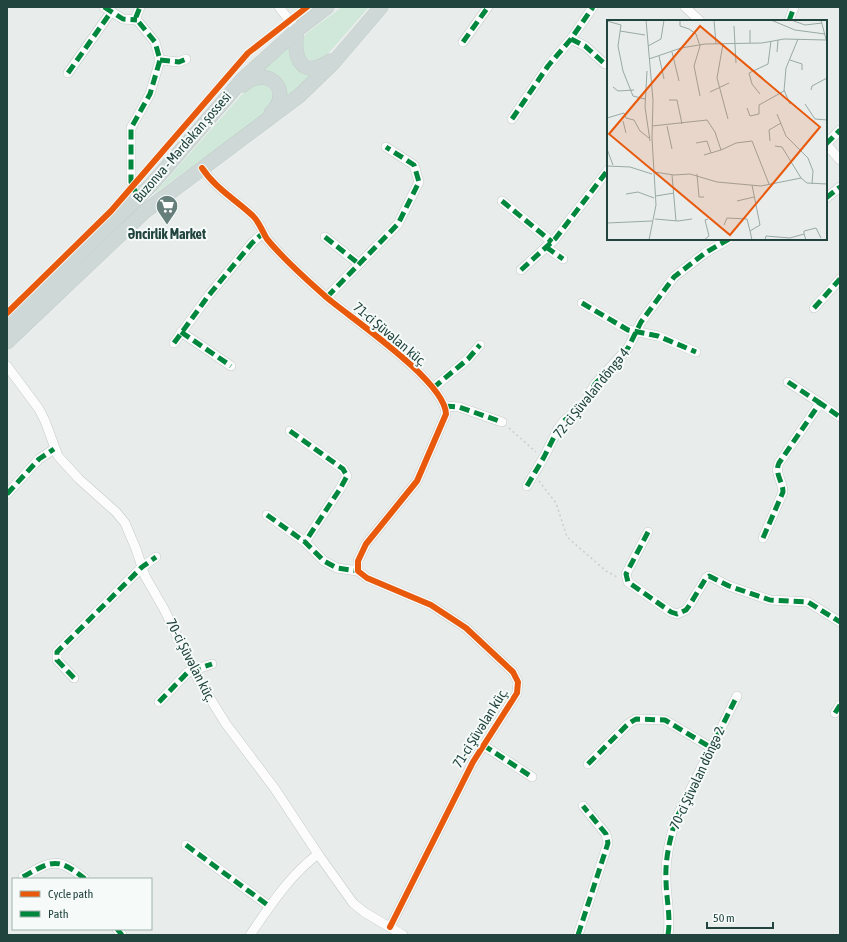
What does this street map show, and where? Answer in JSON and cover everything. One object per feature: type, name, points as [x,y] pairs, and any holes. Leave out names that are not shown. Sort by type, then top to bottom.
[{"type":"main road","name":"Buzonva - Mərdəkan şossesi","points":[[7,324],[138,198],[169,166],[243,78],[297,30],[327,7]]},
{"type":"main road","points":[[7,342],[144,212],[202,168],[245,138],[299,96],[346,49],[381,7]]},
{"type":"main road","points":[[297,30],[295,53],[299,61],[306,66],[319,68],[346,49]]},
{"type":"main road","points":[[218,106],[249,80],[257,76],[266,77],[278,88],[280,101],[275,109],[245,138]]},
{"type":"street","points":[[138,198],[131,182],[131,128],[150,94],[160,60],[155,42],[137,20],[136,16],[140,7]]},
{"type":"street","points":[[279,7],[297,30]]},
{"type":"street","points":[[463,42],[488,7]]},
{"type":"street","points":[[512,119],[548,66],[571,39],[593,7]]},
{"type":"street","points":[[685,7],[699,20]]},
{"type":"street","points":[[790,20],[794,7]]},
{"type":"street","points":[[68,73],[108,9],[123,19],[137,20]]},
{"type":"street","points":[[571,39],[585,46],[605,64]]},
{"type":"street","points":[[160,60],[178,62],[186,58]]},
{"type":"street","points":[[827,143],[840,130]]},
{"type":"street","points":[[827,145],[840,160]]},
{"type":"street","points":[[327,297],[398,224],[419,182],[414,165],[386,147]]},
{"type":"street","name":"71-ci Şüvəlan küç.","points":[[202,168],[213,182],[258,221],[264,233],[304,277],[417,371],[433,388],[445,406]]},
{"type":"street","points":[[521,270],[549,245],[607,171]]},
{"type":"street","points":[[827,197],[840,187]]},
{"type":"street","points":[[502,201],[563,259]]},
{"type":"street","points":[[174,343],[181,332],[247,249],[264,233]]},
{"type":"street","points":[[325,237],[359,264]]},
{"type":"street","name":"72-ci Şüvəlan döngə 4","points":[[527,486],[558,429],[584,404],[595,384],[633,342],[636,331],[641,322],[674,277],[705,253],[726,240]]},
{"type":"street","points":[[814,308],[840,279]]},
{"type":"street","points":[[582,303],[628,330],[658,336],[696,352]]},
{"type":"street","points":[[181,332],[231,366]]},
{"type":"street","points":[[433,388],[468,359],[480,345]]},
{"type":"street","name":"70-ci Şüvəlan küç.","points":[[7,366],[39,409],[45,421],[54,449],[69,469],[122,518],[136,549],[145,576],[176,632],[193,670],[226,724],[275,789],[318,854],[353,903],[364,912],[403,935]]},
{"type":"street","points":[[788,382],[840,417]]},
{"type":"street","points":[[763,538],[783,492],[776,469],[820,403]]},
{"type":"street","points":[[358,572],[358,561],[366,544],[417,481],[444,419],[445,406],[459,407],[502,422]]},
{"type":"street","points":[[290,431],[343,469],[346,476],[340,489],[304,542]]},
{"type":"street","points":[[7,494],[30,466],[54,449]]},
{"type":"street","name":"71-ci Şüvəlan küç.","points":[[267,515],[304,542],[316,554],[337,568],[358,572],[367,578],[418,598],[449,616],[482,642],[513,672],[518,682],[517,693],[483,744],[462,782],[390,927]]},
{"type":"street","points":[[648,532],[626,574],[627,579],[628,582],[671,612],[677,614],[686,610],[706,578],[709,576],[729,586],[770,600],[808,602],[840,622]]},
{"type":"street","points":[[74,678],[57,660],[57,652],[142,567],[156,557]]},
{"type":"street","points":[[159,702],[182,676],[193,670],[212,664]]},
{"type":"street","name":"70-ci Şüvəlan döngə 2","points":[[668,935],[670,912],[666,878],[669,843],[677,816],[710,747],[737,696]]},
{"type":"street","points":[[588,764],[628,724],[636,719],[665,720],[710,747]]},
{"type":"street","points":[[483,744],[532,776]]},
{"type":"street","points":[[578,935],[608,843],[606,834],[584,806]]},
{"type":"street","points":[[186,845],[269,906]]},
{"type":"street","points":[[250,935],[269,906],[303,867],[318,854]]},
{"type":"street","points":[[23,877],[54,862],[67,866],[84,878]]},
{"type":"path","points":[[502,422],[544,457]]},
{"type":"path","points":[[532,477],[539,481],[556,503],[567,537],[606,572],[621,579],[627,579]]},
{"type":"green space","points":[[342,7],[369,7],[326,56],[314,61],[302,55],[301,40],[307,33]]},
{"type":"green space","points":[[289,44],[290,56],[296,64],[314,74],[284,102],[258,72]]},
{"type":"green space","points":[[260,83],[269,88],[274,99],[267,112],[154,194],[245,91],[255,84]]},
{"type":"marked path","points":[[104,7],[123,19],[137,20]]},
{"type":"marked path","points":[[138,198],[131,182],[131,128],[150,94],[160,60],[155,42],[137,20],[136,17],[140,7]]},
{"type":"marked path","points":[[463,42],[488,7]]},
{"type":"marked path","points":[[512,119],[548,66],[571,39],[593,7]]},
{"type":"marked path","points":[[789,20],[794,7]]},
{"type":"marked path","points":[[68,73],[111,12]]},
{"type":"marked path","points":[[571,39],[585,46],[605,64]]},
{"type":"marked path","points":[[160,60],[179,62],[186,59]]},
{"type":"marked path","points":[[827,143],[840,130]]},
{"type":"marked path","points":[[327,297],[398,224],[419,182],[414,165],[386,147]]},
{"type":"marked path","points":[[521,270],[555,239],[607,171]]},
{"type":"marked path","points":[[827,197],[840,187]]},
{"type":"marked path","points":[[502,201],[552,242]]},
{"type":"marked path","points":[[174,343],[209,295],[252,243],[263,233]]},
{"type":"marked path","points":[[325,237],[359,264]]},
{"type":"marked path","points":[[527,486],[558,429],[564,421],[584,404],[595,384],[628,348],[641,322],[674,277],[705,253],[727,240]]},
{"type":"marked path","points":[[546,247],[563,259]]},
{"type":"marked path","points":[[814,308],[840,279]]},
{"type":"marked path","points":[[582,303],[628,330],[658,336],[696,352]]},
{"type":"marked path","points":[[181,332],[231,366]]},
{"type":"marked path","points":[[433,388],[468,359],[480,345]]},
{"type":"marked path","points":[[788,382],[820,403]]},
{"type":"marked path","points":[[763,538],[783,492],[778,474],[779,463],[820,403],[840,417]]},
{"type":"marked path","points":[[445,406],[459,407],[502,422]]},
{"type":"marked path","points":[[290,431],[343,469],[347,476],[305,542]]},
{"type":"marked path","points":[[7,494],[39,459],[54,449]]},
{"type":"marked path","points":[[267,515],[305,542],[324,561],[337,568],[358,571]]},
{"type":"marked path","points":[[648,532],[626,574],[628,582],[671,612],[677,614],[686,610],[706,578],[709,576],[729,586],[770,600],[808,602],[840,622]]},
{"type":"marked path","points":[[74,678],[57,660],[57,652],[142,567],[156,557]]},
{"type":"marked path","points":[[159,702],[188,672],[212,664]]},
{"type":"marked path","points":[[668,935],[669,921],[666,864],[675,821],[737,696]]},
{"type":"marked path","points":[[835,713],[840,705]]},
{"type":"marked path","points":[[588,764],[628,724],[636,719],[665,720],[710,747]]},
{"type":"marked path","points":[[483,745],[532,777]]},
{"type":"marked path","points":[[578,935],[608,843],[606,834],[583,806]]},
{"type":"marked path","points":[[186,845],[269,906]]},
{"type":"marked path","points":[[23,877],[41,867],[55,863],[68,867],[84,878]]},
{"type":"marked path","points":[[118,930],[122,935]]},
{"type":"cycle path","points":[[7,313],[111,211],[248,53],[307,7]]},
{"type":"cycle path","points":[[202,168],[219,188],[253,216],[267,239],[295,269],[326,297],[395,351],[414,368],[442,400],[446,414],[417,481],[366,544],[358,561],[358,571],[367,578],[431,605],[466,628],[513,672],[518,682],[517,693],[473,762],[390,927]]},
{"type":"place","name":"Əncirlik Market","points":[[167,226]]}]
